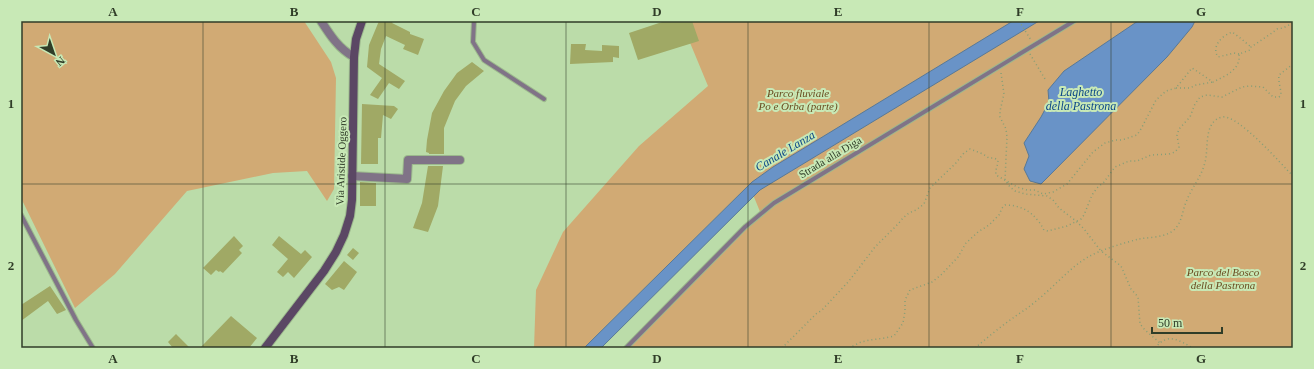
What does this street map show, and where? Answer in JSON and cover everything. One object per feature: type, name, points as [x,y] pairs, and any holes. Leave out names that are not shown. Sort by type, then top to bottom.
[{"type":"main road","name":"Via Aristide Oggero","points":[[265,348],[324,271],[336,252],[344,235],[350,216],[352,200],[354,57],[356,39],[362,21]]},
{"type":"street","points":[[321,21],[340,47],[354,57]]},
{"type":"street","points":[[352,176],[407,179],[408,160],[460,160]]},
{"type":"lane","points":[[474,21],[473,42],[484,60],[544,99]]},
{"type":"lane","name":"Strada alla Diga","points":[[626,348],[745,227],[774,202],[1074,21]]},
{"type":"lane","points":[[21,215],[76,320],[93,348]]},
{"type":"path","points":[[1019,21],[1031,39]]},
{"type":"path","points":[[1251,47],[1232,32],[1225,34],[1220,39],[1216,49],[1216,54],[1218,57],[1234,53],[1239,54],[1250,50],[1251,47],[1272,34],[1277,29],[1283,28],[1293,22]]},
{"type":"path","points":[[1027,49],[1045,79]]},
{"type":"path","points":[[782,348],[816,314],[822,310],[849,281],[875,247],[903,218],[924,204],[930,188],[955,164],[964,153],[970,149],[989,158],[998,160],[995,170],[996,175],[1017,187],[1027,190],[1035,190],[1043,194],[1053,192],[1067,184],[1094,152],[1105,143],[1122,140],[1137,135],[1156,100],[1161,94],[1176,88],[1190,88],[1196,85],[1213,82],[1231,72],[1237,66],[1240,60],[1239,54]]},
{"type":"path","points":[[849,348],[861,342],[894,336],[903,323],[905,311],[904,300],[910,290],[932,282],[942,274],[958,257],[966,243],[999,216],[1005,205],[1014,205],[1024,208],[1039,222],[1044,230],[1048,231],[1068,226],[1084,215],[1092,195],[1115,167],[1129,161],[1138,161],[1151,155],[1169,154],[1175,152],[1179,147],[1177,135],[1179,129],[1190,117],[1195,104],[1200,97],[1207,95],[1222,97],[1236,90],[1250,86],[1264,87],[1273,96],[1279,97],[1282,89],[1278,81],[1279,75],[1293,64]]},
{"type":"path","points":[[1000,65],[1004,94],[1000,117],[1008,137],[1005,180],[1015,191],[1025,194],[1047,196],[1053,200],[1059,208],[1084,229],[1101,251],[1121,266],[1131,289],[1138,297],[1140,324],[1144,330],[1160,343]]},
{"type":"path","points":[[1176,88],[1192,68],[1213,82]]},
{"type":"path","points":[[975,348],[1012,318],[1035,302],[1076,266],[1088,258],[1101,251],[1132,241],[1158,237],[1173,230],[1181,218],[1187,198],[1196,183],[1205,162],[1206,139],[1213,123],[1218,118],[1225,117],[1232,119],[1241,125],[1293,176]]},
{"type":"path","points":[[1156,348],[1162,340],[1168,338],[1175,339],[1193,348]]},
{"type":"green space","points":[[21,21],[304,21],[331,62],[336,78],[334,189],[327,201],[307,171],[273,173],[187,191],[115,274],[75,308],[21,198]]},
{"type":"green space","points":[[681,21],[1293,21],[1293,348],[627,348],[761,214],[749,185],[584,348],[534,348],[536,290],[563,232],[639,146],[708,86]]},
{"type":"water","points":[[1013,21],[1039,21],[760,190],[601,348],[584,348],[752,182],[773,167]]},
{"type":"water","name":"Laghetto della Pastrona","points":[[1138,21],[1195,21],[1192,27],[1167,57],[1041,184],[1030,181],[1024,169],[1029,156],[1024,143],[1049,102],[1048,90],[1064,71]]},
{"type":"building","points":[[379,21],[393,21],[392,23],[410,32],[410,34],[424,39],[418,55],[403,49],[405,45],[386,36],[381,49],[379,64],[405,81],[399,89],[389,83],[378,99],[370,95],[382,78],[367,67],[369,45]]},
{"type":"building","points":[[665,21],[692,21],[699,41],[638,60],[629,33]]},
{"type":"building","points":[[571,44],[586,44],[585,50],[602,51],[602,45],[619,46],[619,58],[613,57],[613,62],[570,64]]},
{"type":"building","points":[[472,62],[484,71],[466,86],[455,101],[444,128],[444,154],[429,154],[426,152],[432,113],[444,91],[457,73]]},
{"type":"building","points":[[362,104],[394,106],[398,109],[391,119],[383,115],[381,138],[378,138],[378,164],[361,164]]},
{"type":"building","points":[[428,166],[443,166],[438,206],[428,232],[413,228],[422,203]]},
{"type":"building","points":[[360,182],[376,183],[376,206],[360,206]]},
{"type":"building","points":[[234,236],[243,246],[239,250],[242,253],[223,273],[216,270],[211,275],[203,268]]},
{"type":"building","points":[[279,236],[301,254],[305,250],[312,257],[294,278],[288,272],[283,277],[277,272],[288,259],[272,245]]},
{"type":"building","points":[[353,248],[359,253],[353,260],[347,255]]},
{"type":"building","points":[[344,261],[357,272],[344,290],[339,287],[332,290],[325,284]]},
{"type":"building","points":[[50,286],[66,310],[57,314],[48,301],[21,321],[21,305]]},
{"type":"building","points":[[231,316],[257,338],[249,348],[200,348]]},
{"type":"building","points":[[176,334],[190,348],[173,348],[168,342]]},
{"type":"park label","name":"Parco fluviale Po e Orba (parte)","points":[[798,99]]},
{"type":"park label","name":"Parco del Bosco della Pastrona","points":[[1223,278]]},
{"type":"water label","name":"Canale Lanza","points":[[785,151]]}]
